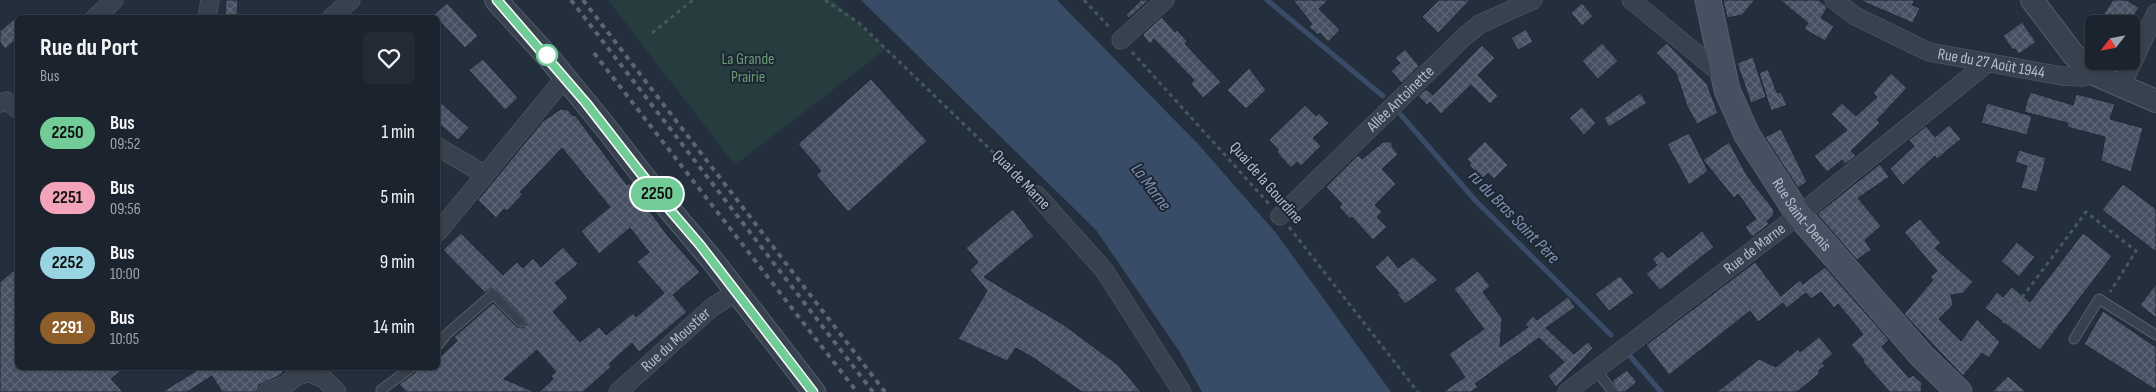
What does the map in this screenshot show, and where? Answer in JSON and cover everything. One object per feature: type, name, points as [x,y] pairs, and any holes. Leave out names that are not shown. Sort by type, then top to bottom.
[{"type":"main road","name":"Rue Saint-Denis","points":[[1708,0],[1727,90],[1747,135],[1798,214],[1922,356],[1959,392]]},
{"type":"street","points":[[98,15],[114,0]]},
{"type":"street","points":[[208,15],[210,0]]},
{"type":"street","points":[[334,15],[351,0]]},
{"type":"street","points":[[496,0],[567,79],[814,392]]},
{"type":"street","points":[[1122,40],[1165,0]]},
{"type":"street","name":"Allée Antoinette","points":[[1280,216],[1465,36],[1480,24],[1534,0]]},
{"type":"street","points":[[1631,0],[1724,76]]},
{"type":"street","name":"Rue du 27 Août 1944","points":[[1834,0],[1855,16],[1929,52],[1986,64],[2062,76],[2082,77],[2094,74],[2156,101]]},
{"type":"street","points":[[2032,0],[2073,54],[2094,74]]},
{"type":"street","points":[[2122,85],[2156,13]]},
{"type":"street","name":"Rue de Marne","points":[[1567,392],[1798,214],[1986,64]]},
{"type":"street","points":[[440,229],[558,86],[567,79]]},
{"type":"street","points":[[440,148],[484,174]]},
{"type":"street","name":"Quai de Marne","points":[[1038,195],[1104,270],[1182,392]]},
{"type":"street","name":"Rue du Moustier","points":[[618,392],[712,308],[736,292]]},
{"type":"street","points":[[267,392],[286,384],[307,370]]},
{"type":"street","points":[[310,370],[324,379],[337,392]]},
{"type":"lane","points":[[440,343],[447,334],[493,294],[521,322]]},
{"type":"lane","points":[[2074,339],[2099,299],[2156,335]]},
{"type":"lane","points":[[381,390],[408,370]]},
{"type":"lane","points":[[1596,370],[1612,392]]},
{"type":"path","points":[[652,34],[693,0]]},
{"type":"path","name":"Quai de Marne","points":[[825,0],[859,23],[975,132],[1038,195]]},
{"type":"path","name":"Quai de la Gourdine","points":[[1084,0],[1280,216],[1418,392]]},
{"type":"path","points":[[2002,323],[2086,212],[2136,251],[2108,295],[2103,291],[2099,299]]},
{"type":"green space","name":"La Grande Prairie","points":[[608,0],[833,0],[886,49],[735,165]]},
{"type":"water","name":"La Marne","points":[[861,0],[1057,0],[1199,145],[1276,233],[1391,392],[1202,392],[1179,351],[1096,230]]},
{"type":"building","points":[[226,0],[238,0],[237,15],[225,15]]},
{"type":"building","points":[[1141,0],[1149,0],[1129,18],[1126,15]]},
{"type":"building","points":[[1293,0],[1328,0],[1319,9],[1340,30],[1328,42],[1320,33],[1318,35],[1309,27],[1312,24]]},
{"type":"building","points":[[1439,0],[1470,0],[1438,33],[1422,17]]},
{"type":"building","points":[[1723,0],[1755,0],[1742,15],[1727,18]]},
{"type":"building","points":[[1780,0],[1818,0],[1826,6],[1827,8],[1821,18],[1834,26],[1825,41],[1804,29],[1808,23]]},
{"type":"building","points":[[1859,0],[1915,0],[1912,5],[1920,8],[1913,23]]},
{"type":"building","points":[[2113,0],[2127,0],[2139,8],[2134,15],[2103,15]]},
{"type":"building","points":[[447,3],[478,36],[465,48],[440,21],[440,15],[434,15]]},
{"type":"building","points":[[1582,3],[1593,16],[1582,26],[1571,13]]},
{"type":"building","points":[[1162,17],[1175,32],[1177,30],[1187,41],[1185,44],[1221,82],[1203,98],[1191,84],[1194,80],[1154,39],[1150,44],[1144,37],[1143,34]]},
{"type":"building","points":[[15,18],[15,41],[5,49],[0,42],[0,31]]},
{"type":"building","points":[[2022,22],[2036,42],[2019,54],[2015,49],[2013,50],[2003,36]]},
{"type":"building","points":[[1526,29],[1533,42],[1518,50],[1511,38]]},
{"type":"building","points":[[1602,43],[1618,61],[1598,79],[1582,61]]},
{"type":"building","points":[[1667,43],[1707,84],[1718,113],[1697,124],[1687,106],[1676,73],[1656,53]]},
{"type":"building","points":[[1482,45],[1495,58],[1478,75],[1498,96],[1490,104],[1471,85],[1441,114],[1430,102],[1427,105],[1418,96],[1426,89],[1433,95]]},
{"type":"building","points":[[1405,49],[1419,66],[1402,83],[1391,71],[1400,63],[1395,58]]},
{"type":"building","points":[[1753,57],[1766,97],[1751,103],[1737,63]]},
{"type":"building","points":[[483,59],[518,98],[505,110],[469,70]]},
{"type":"building","points":[[1249,68],[1266,90],[1246,109],[1227,90]]},
{"type":"building","points":[[1768,69],[1777,93],[1781,92],[1787,105],[1771,111],[1759,73]]},
{"type":"building","points":[[1891,73],[1907,88],[1877,120],[1880,123],[1851,151],[1856,156],[1845,164],[1842,160],[1827,172],[1814,156],[1847,130],[1831,114],[1842,103],[1856,116],[1877,97],[1873,93]]},
{"type":"building","points":[[871,79],[927,141],[848,212],[816,175],[821,171],[798,144]]},
{"type":"building","points":[[2030,92],[2073,105],[2076,94],[2115,104],[2110,119],[2143,128],[2131,172],[2101,161],[2105,137],[2067,127],[2068,123],[2024,112]]},
{"type":"building","points":[[1640,93],[1647,103],[1609,127],[1604,118]]},
{"type":"building","points":[[440,102],[469,128],[458,140],[440,125]]},
{"type":"building","points":[[1987,103],[2032,116],[2027,135],[1981,123]]},
{"type":"building","points":[[1305,105],[1316,116],[1319,113],[1329,123],[1313,138],[1321,146],[1301,166],[1297,162],[1291,168],[1277,152],[1279,150],[1269,140]]},
{"type":"building","points":[[1582,107],[1596,123],[1584,135],[1569,118]]},
{"type":"building","points":[[561,109],[568,110],[573,116],[575,115],[627,185],[629,183],[668,236],[700,272],[673,295],[687,312],[639,352],[632,343],[609,364],[611,367],[583,392],[539,392],[553,379],[551,376],[556,372],[537,350],[504,379],[535,392],[406,392],[399,384],[415,373],[416,370],[440,370],[440,357],[457,341],[454,337],[493,303],[517,327],[523,328],[527,324],[525,318],[497,290],[491,288],[485,293],[443,250],[461,233],[503,275],[517,262],[523,268],[533,258],[541,267],[563,247],[578,264],[555,283],[568,298],[553,312],[580,342],[599,327],[606,335],[633,313],[636,317],[664,293],[637,262],[649,252],[630,228],[599,254],[581,231],[610,207],[562,148],[520,192],[523,194],[507,211],[504,209],[496,218],[478,200],[543,121]]},
{"type":"building","points":[[1949,125],[1961,139],[1937,159],[1935,156],[1903,185],[1890,169],[1914,146],[1909,140],[1926,126],[1935,137]]},
{"type":"building","points":[[1781,129],[1807,182],[1798,188],[1765,137]]},
{"type":"building","points":[[1689,133],[1708,171],[1689,185],[1667,144]]},
{"type":"building","points":[[1485,141],[1508,165],[1494,179],[1488,173],[1482,179],[1469,165],[1471,163],[1467,159]]},
{"type":"building","points":[[1383,142],[1392,142],[1392,147],[1398,154],[1382,169],[1396,184],[1375,205],[1382,212],[1377,217],[1387,227],[1373,240],[1352,217],[1350,219],[1339,207],[1342,204],[1326,187],[1358,155],[1362,159]]},
{"type":"building","points":[[1729,142],[1748,177],[1774,210],[1773,216],[1767,221],[1769,224],[1752,237],[1745,227],[1756,219],[1738,194],[1734,198],[1703,160]]},
{"type":"building","points":[[2019,150],[2046,158],[2037,192],[2021,188],[2027,166],[2015,162]]},
{"type":"building","points":[[1880,164],[1889,177],[1858,198],[1881,226],[1865,240],[1871,250],[1857,260],[1817,214]]},
{"type":"building","points":[[2123,184],[2156,209],[2156,252],[2102,210]]},
{"type":"building","points":[[1013,209],[1034,236],[984,277],[1064,325],[1118,365],[1141,392],[1082,392],[1016,348],[1007,361],[958,339],[987,291],[970,270],[978,262],[966,248]]},
{"type":"building","points":[[1920,219],[1941,243],[1935,248],[1973,282],[1963,293],[1951,295],[1953,305],[1939,319],[1961,341],[1977,319],[2000,342],[1989,358],[1982,353],[1963,376],[1904,314],[1933,280],[1930,277],[1937,271],[1904,232]]},
{"type":"building","points":[[1702,231],[1714,247],[1660,290],[1646,274],[1657,265],[1652,259],[1662,251],[1668,258]]},
{"type":"building","points":[[2083,233],[2112,256],[2040,350],[1985,308],[1997,292],[2003,297],[2012,287],[2030,302]]},
{"type":"building","points":[[2017,242],[2035,257],[2019,277],[2001,261]]},
{"type":"building","points":[[1388,255],[1398,268],[1413,257],[1438,280],[1405,304],[1397,294],[1399,293],[1375,267]]},
{"type":"building","points":[[1755,262],[1781,296],[1800,280],[1803,284],[1825,267],[1889,340],[1882,347],[1909,378],[1913,375],[1922,383],[1921,392],[1890,392],[1863,362],[1864,360],[1851,345],[1863,334],[1838,304],[1834,308],[1821,292],[1811,299],[1806,293],[1787,308],[1783,303],[1758,322],[1750,311],[1669,375],[1646,345]]},
{"type":"building","points":[[15,270],[15,370],[122,370],[111,379],[123,392],[0,392],[0,282]]},
{"type":"building","points":[[1478,271],[1490,286],[1483,292],[1502,318],[1500,347],[1528,327],[1525,325],[1533,316],[1537,320],[1568,297],[1575,307],[1546,328],[1574,354],[1588,342],[1593,348],[1556,387],[1548,376],[1564,362],[1539,338],[1475,384],[1478,387],[1471,392],[1443,392],[1465,377],[1449,354],[1484,329],[1454,289]]},
{"type":"building","points":[[1620,276],[1634,293],[1609,311],[1595,294]]},
{"type":"building","points":[[2156,284],[2156,318],[2140,305]]},
{"type":"building","points":[[2103,311],[2156,347],[2156,390],[2084,344]]},
{"type":"building","points":[[1819,337],[1833,354],[1822,363],[1825,366],[1819,370],[1819,374],[1797,392],[1717,392],[1759,359],[1776,367],[1798,349],[1800,352]]},
{"type":"building","points":[[198,370],[284,370],[281,375],[259,385],[257,392],[222,392],[212,376],[187,392],[162,392]]},
{"type":"building","points":[[1627,370],[1637,382],[1625,392],[1619,392],[1612,381]]},
{"type":"building","points":[[2008,376],[2026,392],[1992,392]]},
{"type":"waterway","name":"ru du Bras Saint Père","points":[[1267,0],[1383,96]]},
{"type":"waterway","name":"ru du Bras Saint Père","points":[[1401,115],[1475,200],[1611,335]]},
{"type":"waterway","name":"ru du Bras Saint Père","points":[[1630,356],[1661,392]]},
{"type":"railway","points":[[571,0],[873,392]]},
{"type":"railway","points":[[583,0],[885,392]]},
{"type":"railway","points":[[594,53],[857,392]]},
{"type":"bus line","name":"2250","points":[[497,0],[549,58],[664,203],[688,229],[813,392]]}]
